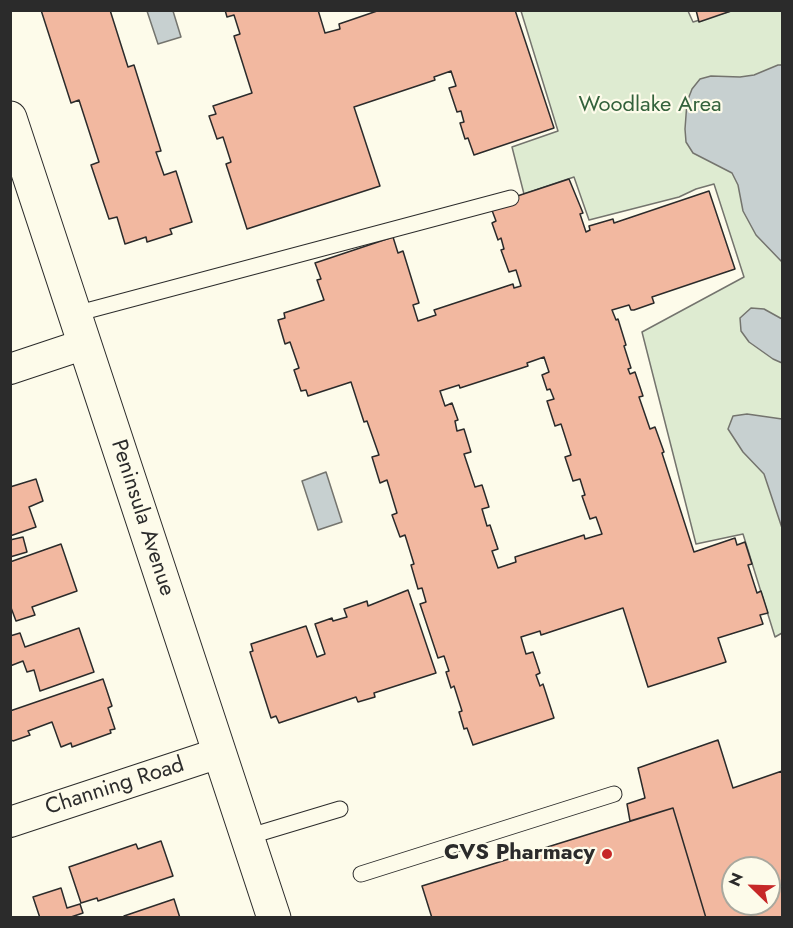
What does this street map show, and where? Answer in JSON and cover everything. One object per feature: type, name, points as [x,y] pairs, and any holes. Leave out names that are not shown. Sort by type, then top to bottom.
[{"type":"main road","name":"Peninsula Avenue","points":[[10,118],[274,918]]},
{"type":"street","points":[[10,369],[80,329]]},
{"type":"street","name":"Channing Road","points":[[10,822],[219,753]]},
{"type":"lane","points":[[80,329],[512,198]]},
{"type":"lane","points":[[361,874],[614,794]]},
{"type":"lane","points":[[247,837],[340,809]]},
{"type":"green space","name":"Woodlake Area","points":[[521,11],[688,11],[693,22],[731,11],[782,11],[782,633],[775,637],[743,534],[696,544],[642,332],[744,277],[714,184],[679,197],[589,220],[574,177],[524,194],[512,147],[558,131]]},
{"type":"shaded area","points":[[147,11],[173,11],[181,37],[158,44]]},
{"type":"shaded area","points":[[782,65],[782,262],[756,235],[743,211],[738,185],[732,173],[693,153],[686,142],[685,129],[687,102],[692,89],[700,79],[711,76],[754,75]]},
{"type":"shaded area","points":[[751,308],[764,309],[782,319],[782,363],[749,342],[741,331],[740,318]]},
{"type":"shaded area","points":[[747,414],[782,419],[782,528],[764,474],[743,452],[728,429],[733,416]]},
{"type":"shaded area","points":[[326,472],[342,522],[318,530],[302,481]]},
{"type":"building","points":[[41,10],[110,10],[128,67],[134,65],[161,151],[156,152],[164,175],[176,171],[192,222],[170,229],[172,234],[147,242],[146,237],[125,244],[117,217],[109,219],[91,165],[99,162],[79,100],[71,103]]},
{"type":"building","points":[[225,10],[318,10],[325,33],[340,29],[339,24],[380,10],[515,10],[554,128],[474,155],[468,138],[465,139],[460,123],[464,122],[461,111],[457,112],[449,88],[456,86],[451,71],[434,77],[435,80],[354,107],[380,186],[247,229],[226,164],[231,162],[223,137],[217,139],[209,116],[216,114],[213,106],[252,93],[234,36],[240,34],[234,15],[227,17]]},
{"type":"building","points":[[696,10],[734,10],[699,22]]},
{"type":"building","points":[[569,179],[583,213],[580,214],[586,232],[590,230],[589,226],[613,219],[614,223],[709,191],[735,269],[652,297],[654,303],[634,310],[631,310],[629,305],[612,310],[616,320],[618,319],[626,345],[624,346],[631,368],[628,369],[630,374],[635,372],[643,396],[639,397],[650,429],[655,427],[694,552],[735,538],[737,545],[745,542],[752,564],[748,565],[757,593],[761,591],[768,613],[760,615],[763,624],[718,638],[726,662],[648,687],[623,608],[541,635],[540,631],[521,637],[526,654],[533,652],[540,673],[536,675],[540,686],[543,684],[554,718],[473,745],[467,728],[464,729],[459,712],[462,711],[454,686],[451,688],[444,656],[438,658],[420,604],[426,602],[422,588],[418,589],[411,565],[414,564],[405,535],[400,537],[392,515],[397,513],[387,480],[380,483],[372,457],[379,455],[367,421],[364,422],[351,382],[308,396],[306,390],[301,391],[294,370],[299,368],[290,342],[285,344],[278,320],[285,318],[284,313],[324,300],[317,280],[321,279],[315,263],[393,237],[398,253],[403,251],[419,303],[413,305],[418,321],[436,315],[434,310],[513,284],[514,288],[521,286],[516,270],[509,272],[501,250],[504,249],[501,238],[498,240],[492,223],[496,221],[490,205]],"holes":[[[544,357],[549,372],[542,375],[547,390],[550,389],[554,399],[547,401],[555,426],[561,424],[571,455],[565,457],[573,481],[580,479],[585,495],[582,496],[590,519],[596,517],[602,534],[585,539],[584,535],[515,557],[516,562],[498,568],[492,551],[498,549],[482,509],[489,507],[482,485],[475,487],[464,454],[471,452],[464,429],[457,431],[455,421],[458,420],[452,403],[445,406],[440,391],[459,385],[460,388],[528,366],[527,363]]]},
{"type":"building","points":[[36,479],[43,501],[29,507],[36,527],[10,536],[10,487]]},
{"type":"building","points":[[23,537],[27,552],[10,557],[10,540]]},
{"type":"building","points":[[61,544],[77,591],[32,607],[35,615],[16,621],[10,605],[10,562]]},
{"type":"building","points":[[408,590],[436,673],[374,693],[375,697],[358,702],[356,697],[279,723],[276,716],[271,718],[250,652],[253,651],[251,644],[306,626],[317,657],[325,654],[315,624],[332,618],[333,621],[347,617],[344,609],[367,601],[368,606]]},
{"type":"building","points":[[79,628],[94,672],[40,691],[34,670],[27,672],[23,661],[10,666],[10,636],[20,633],[25,647]]},
{"type":"building","points":[[103,679],[112,706],[108,708],[115,729],[110,730],[111,733],[72,747],[71,743],[61,747],[52,722],[28,731],[30,735],[13,741],[10,739],[10,711]]},
{"type":"building","points":[[718,740],[733,788],[782,771],[782,918],[706,918],[673,808],[630,821],[627,804],[645,798],[638,768]]},
{"type":"building","name":"CVS Pharmacy","points":[[673,808],[706,918],[432,918],[422,886]]},
{"type":"building","points":[[161,841],[173,876],[98,901],[97,898],[81,903],[69,867],[136,844],[138,849]]},
{"type":"building","points":[[61,888],[67,908],[80,904],[83,913],[68,918],[40,918],[33,897]]},
{"type":"building","points":[[174,899],[180,918],[125,918],[124,916]]},
{"type":"place","name":"CVS Pharmacy","points":[[607,854]]}]
